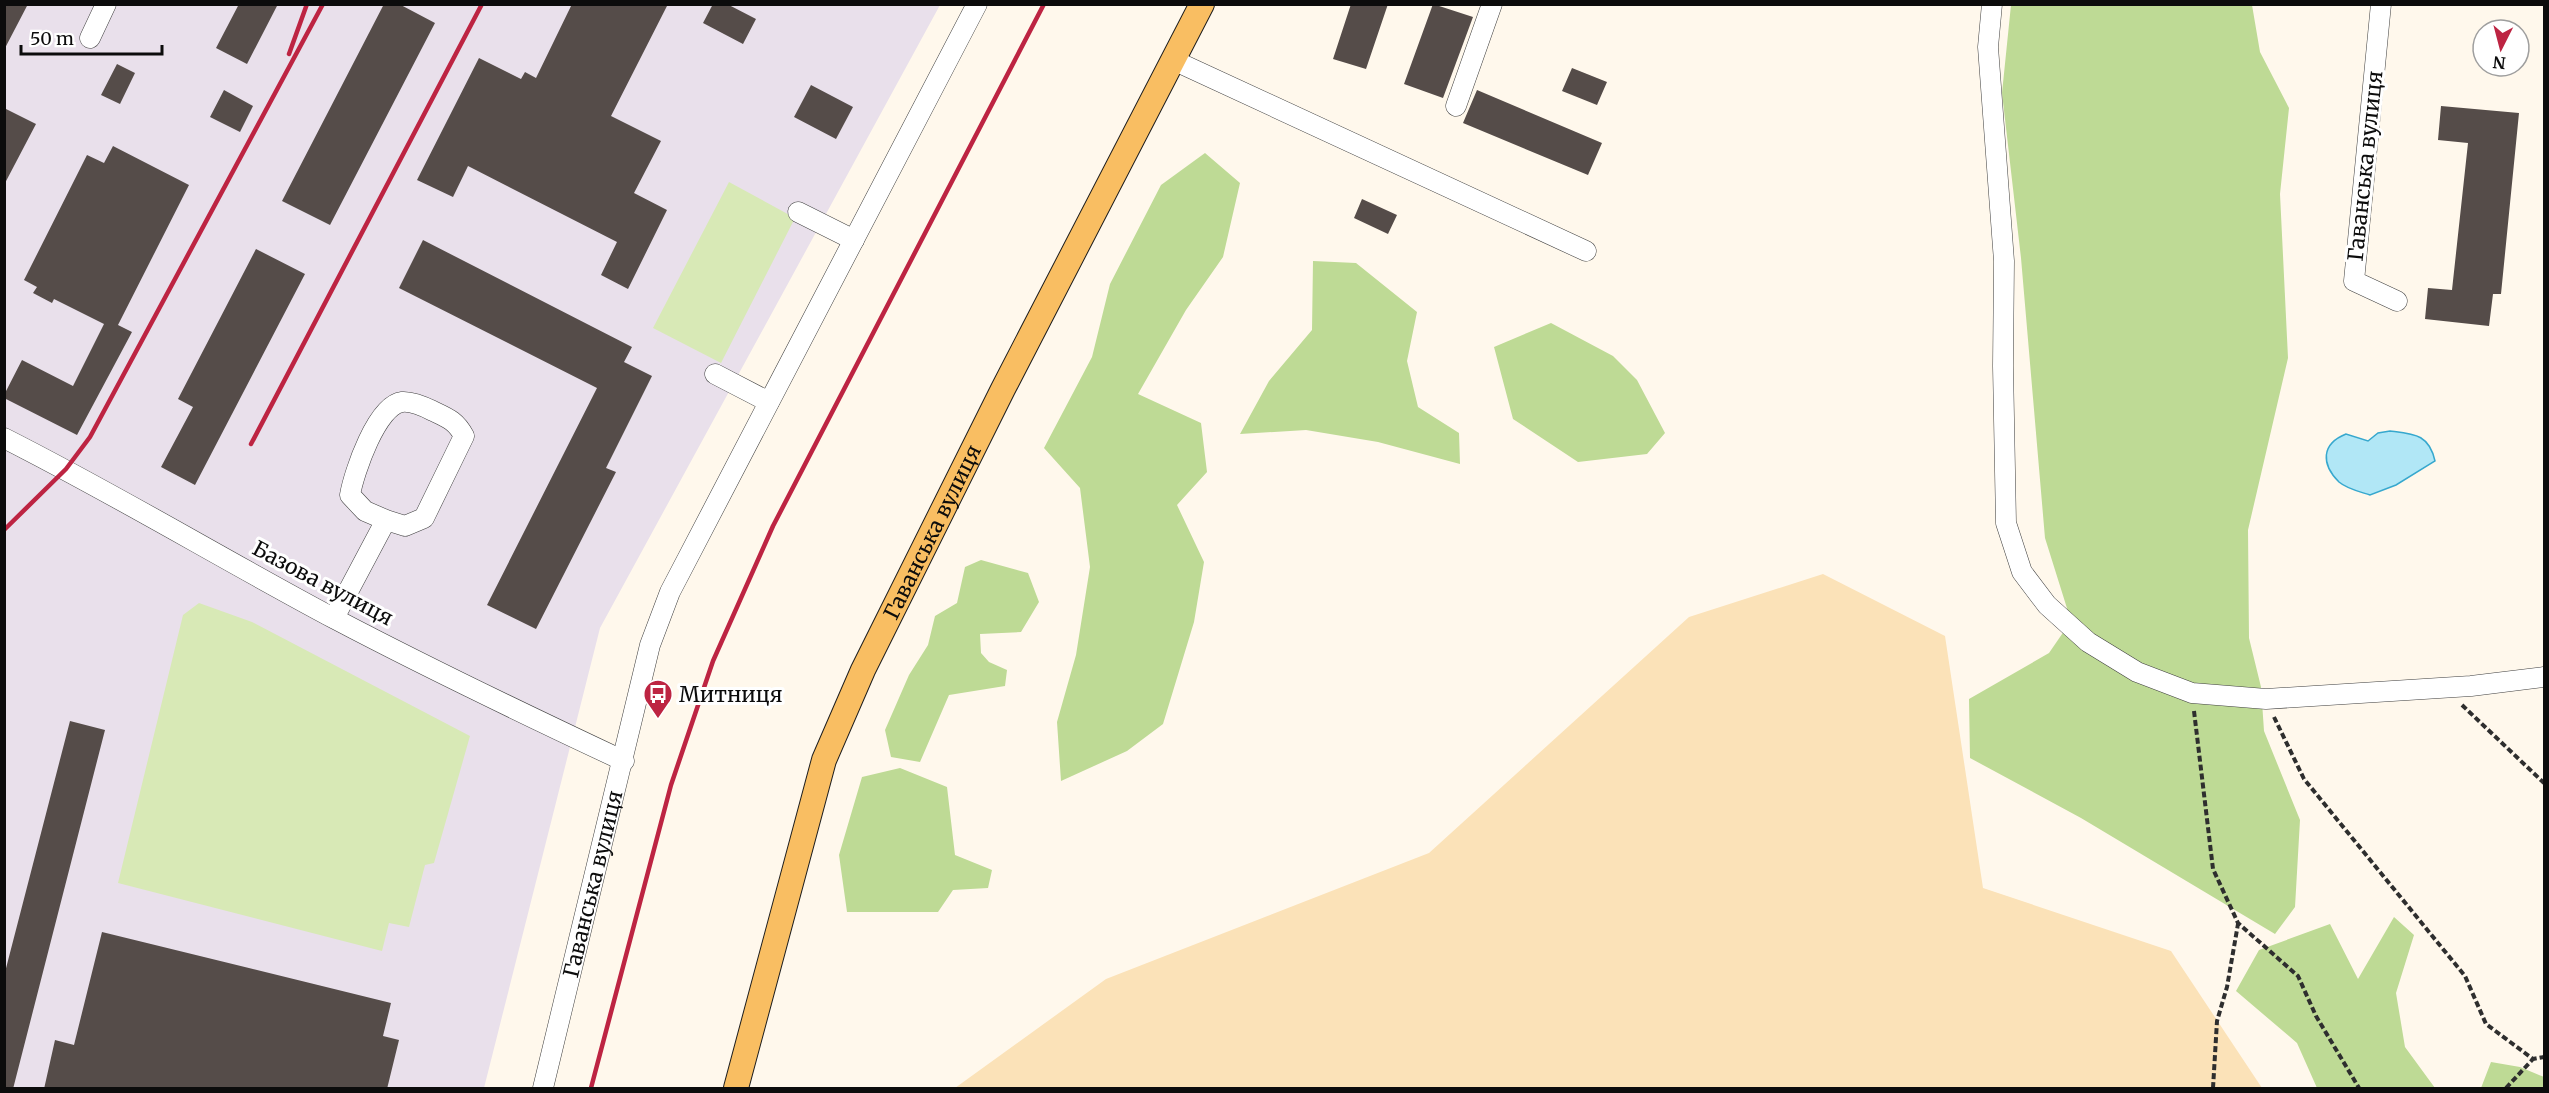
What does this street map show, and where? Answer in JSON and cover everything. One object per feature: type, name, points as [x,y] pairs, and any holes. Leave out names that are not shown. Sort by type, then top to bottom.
[{"type":"main road","name":"Гаванська вулиця","points":[[736,1089],[828,750],[863,670],[946,504],[1202,4]]},
{"type":"street","points":[[90,38],[106,4]]},
{"type":"street","points":[[1456,106],[1492,4]]},
{"type":"street","points":[[1992,4],[1988,47],[2004,261],[2003,366],[2006,523],[2022,572],[2048,605],[2088,642],[2137,672],[2192,693],[2266,699],[2444,688],[2544,677]]},
{"type":"street","name":"Гаванська вулиця","points":[[2381,4],[2354,281],[2397,301]]},
{"type":"street","name":"Гаванська вулиця","points":[[543,1089],[624,761],[650,645],[669,592],[854,240],[972,6]]},
{"type":"street","points":[[1173,60],[1586,251]]},
{"type":"street","points":[[798,212],[854,240]]},
{"type":"street","points":[[715,374],[769,402]]},
{"type":"street","points":[[402,402],[422,406],[456,422],[464,436],[424,518],[405,526],[386,520],[364,511],[350,495],[353,477],[385,411],[402,402]]},
{"type":"street","name":"Базова вулиця","points":[[4,438],[66,469],[334,618],[478,692],[624,761]]},
{"type":"street","points":[[334,618],[386,520]]},
{"type":"path","points":[[2444,688],[2544,783]]},
{"type":"path","points":[[2192,693],[2213,869],[2238,923],[2298,976],[2316,1016],[2359,1089]]},
{"type":"path","points":[[2266,699],[2304,779],[2465,976],[2486,1024],[2533,1059]]},
{"type":"path","points":[[2213,1089],[2217,1021],[2227,987],[2238,923]]},
{"type":"path","points":[[2506,1089],[2533,1059],[2544,1057]]},
{"type":"shaded area","points":[[5,5],[940,5],[600,628],[484,1088],[5,1088]]},
{"type":"green space","points":[[2011,5],[2252,5],[2260,52],[2289,108],[2280,194],[2288,358],[2248,530],[2249,638],[2261,687],[2264,731],[2300,820],[2295,907],[2275,934],[2081,818],[1970,758],[1969,699],[2049,653],[2071,621],[2045,538],[2021,258],[2002,93]]},
{"type":"green space","points":[[1205,153],[1240,183],[1223,257],[1186,310],[1138,394],[1201,423],[1207,472],[1177,505],[1204,562],[1194,622],[1163,724],[1127,751],[1061,781],[1057,722],[1076,655],[1090,567],[1080,488],[1044,448],[1092,357],[1110,284],[1161,185]]},
{"type":"green space","points":[[729,182],[795,218],[721,363],[653,328]]},
{"type":"green space","points":[[1313,261],[1356,263],[1417,312],[1407,361],[1418,407],[1459,433],[1460,464],[1378,442],[1306,430],[1240,434],[1269,381],[1312,330]]},
{"type":"green space","points":[[1551,323],[1613,356],[1637,380],[1665,433],[1647,454],[1578,462],[1513,419],[1494,347]]},
{"type":"green space","points":[[981,560],[1028,573],[1039,602],[1021,632],[980,634],[981,653],[989,662],[1007,670],[1005,686],[949,695],[920,762],[891,757],[885,730],[909,675],[928,645],[935,616],[957,603],[965,567]]},
{"type":"green space","points":[[199,603],[252,622],[470,736],[434,863],[425,865],[409,927],[389,923],[382,951],[118,883],[183,615]]},
{"type":"green space","points":[[900,768],[947,787],[955,855],[992,870],[988,888],[953,890],[938,912],[847,912],[839,855],[862,777]]},
{"type":"green space","points":[[2394,917],[2414,935],[2396,993],[2405,1047],[2435,1088],[2317,1088],[2297,1043],[2236,991],[2259,950],[2330,924],[2358,979]]},
{"type":"green space","points":[[2491,1062],[2520,1067],[2544,1077],[2544,1088],[2481,1088]]},
{"type":"sand","points":[[1823,574],[1945,636],[1983,888],[2171,951],[2262,1088],[955,1088],[1106,979],[1429,853],[1689,617]]},
{"type":"water","points":[[2390,431],[2413,435],[2424,440],[2429,445],[2435,461],[2396,485],[2370,495],[2339,482],[2327,462],[2326,455],[2332,443],[2346,434],[2368,441],[2378,433]]},
{"type":"building","points":[[4,4],[28,4],[4,50]]},
{"type":"building","points":[[239,4],[278,4],[247,64],[216,48]]},
{"type":"building","points":[[384,4],[399,4],[435,23],[330,225],[282,201]]},
{"type":"building","points":[[572,4],[668,4],[611,116],[661,141],[634,193],[667,210],[628,289],[601,275],[617,242],[468,166],[453,197],[417,180],[479,58],[521,79],[525,72],[536,78]]},
{"type":"building","points":[[713,4],[727,4],[756,19],[743,44],[703,23]]},
{"type":"building","points":[[1351,4],[1388,4],[1366,69],[1333,59]]},
{"type":"building","points":[[1433,4],[1473,17],[1443,98],[1404,84]]},
{"type":"building","points":[[117,64],[135,73],[120,104],[101,95]]},
{"type":"building","points":[[1572,68],[1607,82],[1597,105],[1562,91]]},
{"type":"building","points":[[811,85],[853,107],[836,139],[794,117]]},
{"type":"building","points":[[224,90],[253,106],[240,132],[210,117]]},
{"type":"building","points":[[1477,90],[1602,143],[1588,175],[1463,123]]},
{"type":"building","points":[[2441,106],[2519,113],[2501,294],[2493,294],[2489,326],[2425,319],[2428,288],[2452,290],[2468,143],[2438,140]]},
{"type":"building","points":[[4,108],[36,124],[4,185]]},
{"type":"building","points":[[113,146],[189,185],[118,325],[132,332],[77,435],[4,398],[4,395],[22,360],[73,386],[104,324],[54,299],[52,303],[33,293],[37,287],[24,280],[87,155],[104,163]]},
{"type":"building","points":[[1362,199],[1397,215],[1388,234],[1354,218]]},
{"type":"building","points":[[423,240],[632,347],[624,362],[652,376],[606,468],[616,472],[536,629],[487,605],[597,388],[399,288]]},
{"type":"building","points":[[256,249],[305,274],[195,485],[161,467],[193,407],[178,399]]},
{"type":"building","points":[[70,721],[105,730],[13,1089],[4,1089],[4,976]]},
{"type":"building","points":[[102,932],[391,1003],[383,1036],[399,1040],[387,1089],[44,1089],[55,1040],[74,1045]]},
{"type":"railway","points":[[289,54],[307,4]]},
{"type":"railway","points":[[4,530],[66,469],[90,437],[323,4]]},
{"type":"railway","points":[[251,444],[482,4]]},
{"type":"railway","points":[[591,1088],[671,785],[713,661],[773,526],[1044,4]]},
{"type":"place","name":"Митниця","points":[[658,720]]}]
